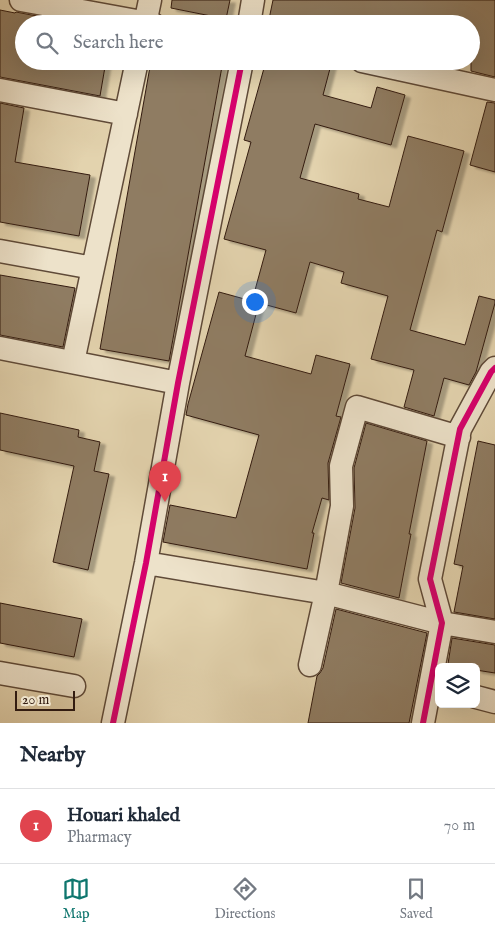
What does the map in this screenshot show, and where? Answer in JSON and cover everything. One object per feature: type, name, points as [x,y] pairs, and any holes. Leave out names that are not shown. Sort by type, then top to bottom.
[{"type":"street","points":[[21,0],[104,15]]},
{"type":"street","points":[[149,15],[150,0]]},
{"type":"street","points":[[250,15],[253,0]]},
{"type":"street","points":[[73,362],[135,70]]},
{"type":"street","points":[[116,723],[178,383],[240,70]]},
{"type":"street","points":[[403,70],[495,90]]},
{"type":"street","points":[[0,90],[126,114]]},
{"type":"street","points":[[0,251],[93,268]]},
{"type":"street","points":[[0,348],[178,383]]},
{"type":"street","points":[[423,723],[434,687],[442,622],[430,579],[460,429],[494,371]]},
{"type":"street","points":[[310,665],[342,506],[341,466],[357,407],[459,437]]},
{"type":"street","points":[[146,563],[326,593],[442,622],[495,632]]},
{"type":"street","points":[[0,673],[74,686]]},
{"type":"street","points":[[480,698],[495,702]]},
{"type":"building","points":[[172,0],[230,0],[227,15],[206,15],[171,8]]},
{"type":"building","points":[[273,0],[495,0],[495,77],[471,71],[480,70],[480,15],[270,15]]},
{"type":"building","points":[[0,10],[32,15],[15,15],[15,70],[104,70],[100,96],[0,77]]},
{"type":"building","points":[[149,70],[221,70],[169,361],[100,349]]},
{"type":"building","points":[[263,70],[330,70],[323,95],[371,108],[377,87],[405,95],[391,145],[315,124],[300,178],[359,194],[358,199],[389,207],[408,136],[464,151],[442,232],[437,230],[410,330],[465,345],[479,296],[495,300],[495,303],[476,372],[469,385],[444,378],[434,416],[404,407],[414,370],[371,359],[388,296],[341,283],[344,272],[310,262],[296,313],[252,301],[266,250],[224,239],[251,142],[244,140]]},
{"type":"building","points":[[487,102],[495,103],[495,172],[470,165]]},
{"type":"building","points":[[0,103],[24,108],[15,162],[90,175],[79,236],[0,222]]},
{"type":"building","points":[[0,275],[75,288],[63,347],[0,335]]},
{"type":"building","points":[[219,292],[259,303],[245,356],[311,374],[316,355],[350,364],[336,416],[341,417],[328,463],[329,500],[322,498],[312,533],[314,533],[307,569],[163,542],[170,505],[236,518],[259,435],[186,415]]},
{"type":"building","points":[[0,413],[79,430],[78,437],[100,442],[94,471],[109,474],[88,570],[53,562],[74,466],[0,450]]},
{"type":"building","points":[[366,423],[427,441],[399,598],[341,583],[355,508],[354,468]]},
{"type":"building","points":[[478,441],[495,445],[495,619],[454,612],[463,566],[454,564]]},
{"type":"building","points":[[0,603],[82,619],[74,657],[0,643]]},
{"type":"building","points":[[336,609],[427,633],[409,723],[308,723],[317,676],[323,668]]},
{"type":"building","points":[[452,638],[495,645],[495,673],[480,671],[480,663],[448,663]]},
{"type":"cycle path","points":[[113,723],[146,563],[178,383],[240,70]]},
{"type":"cycle path","points":[[423,723],[442,623],[430,579],[460,429],[495,368]]},
{"type":"place","name":"Houari khaled","points":[[165,502]]}]
